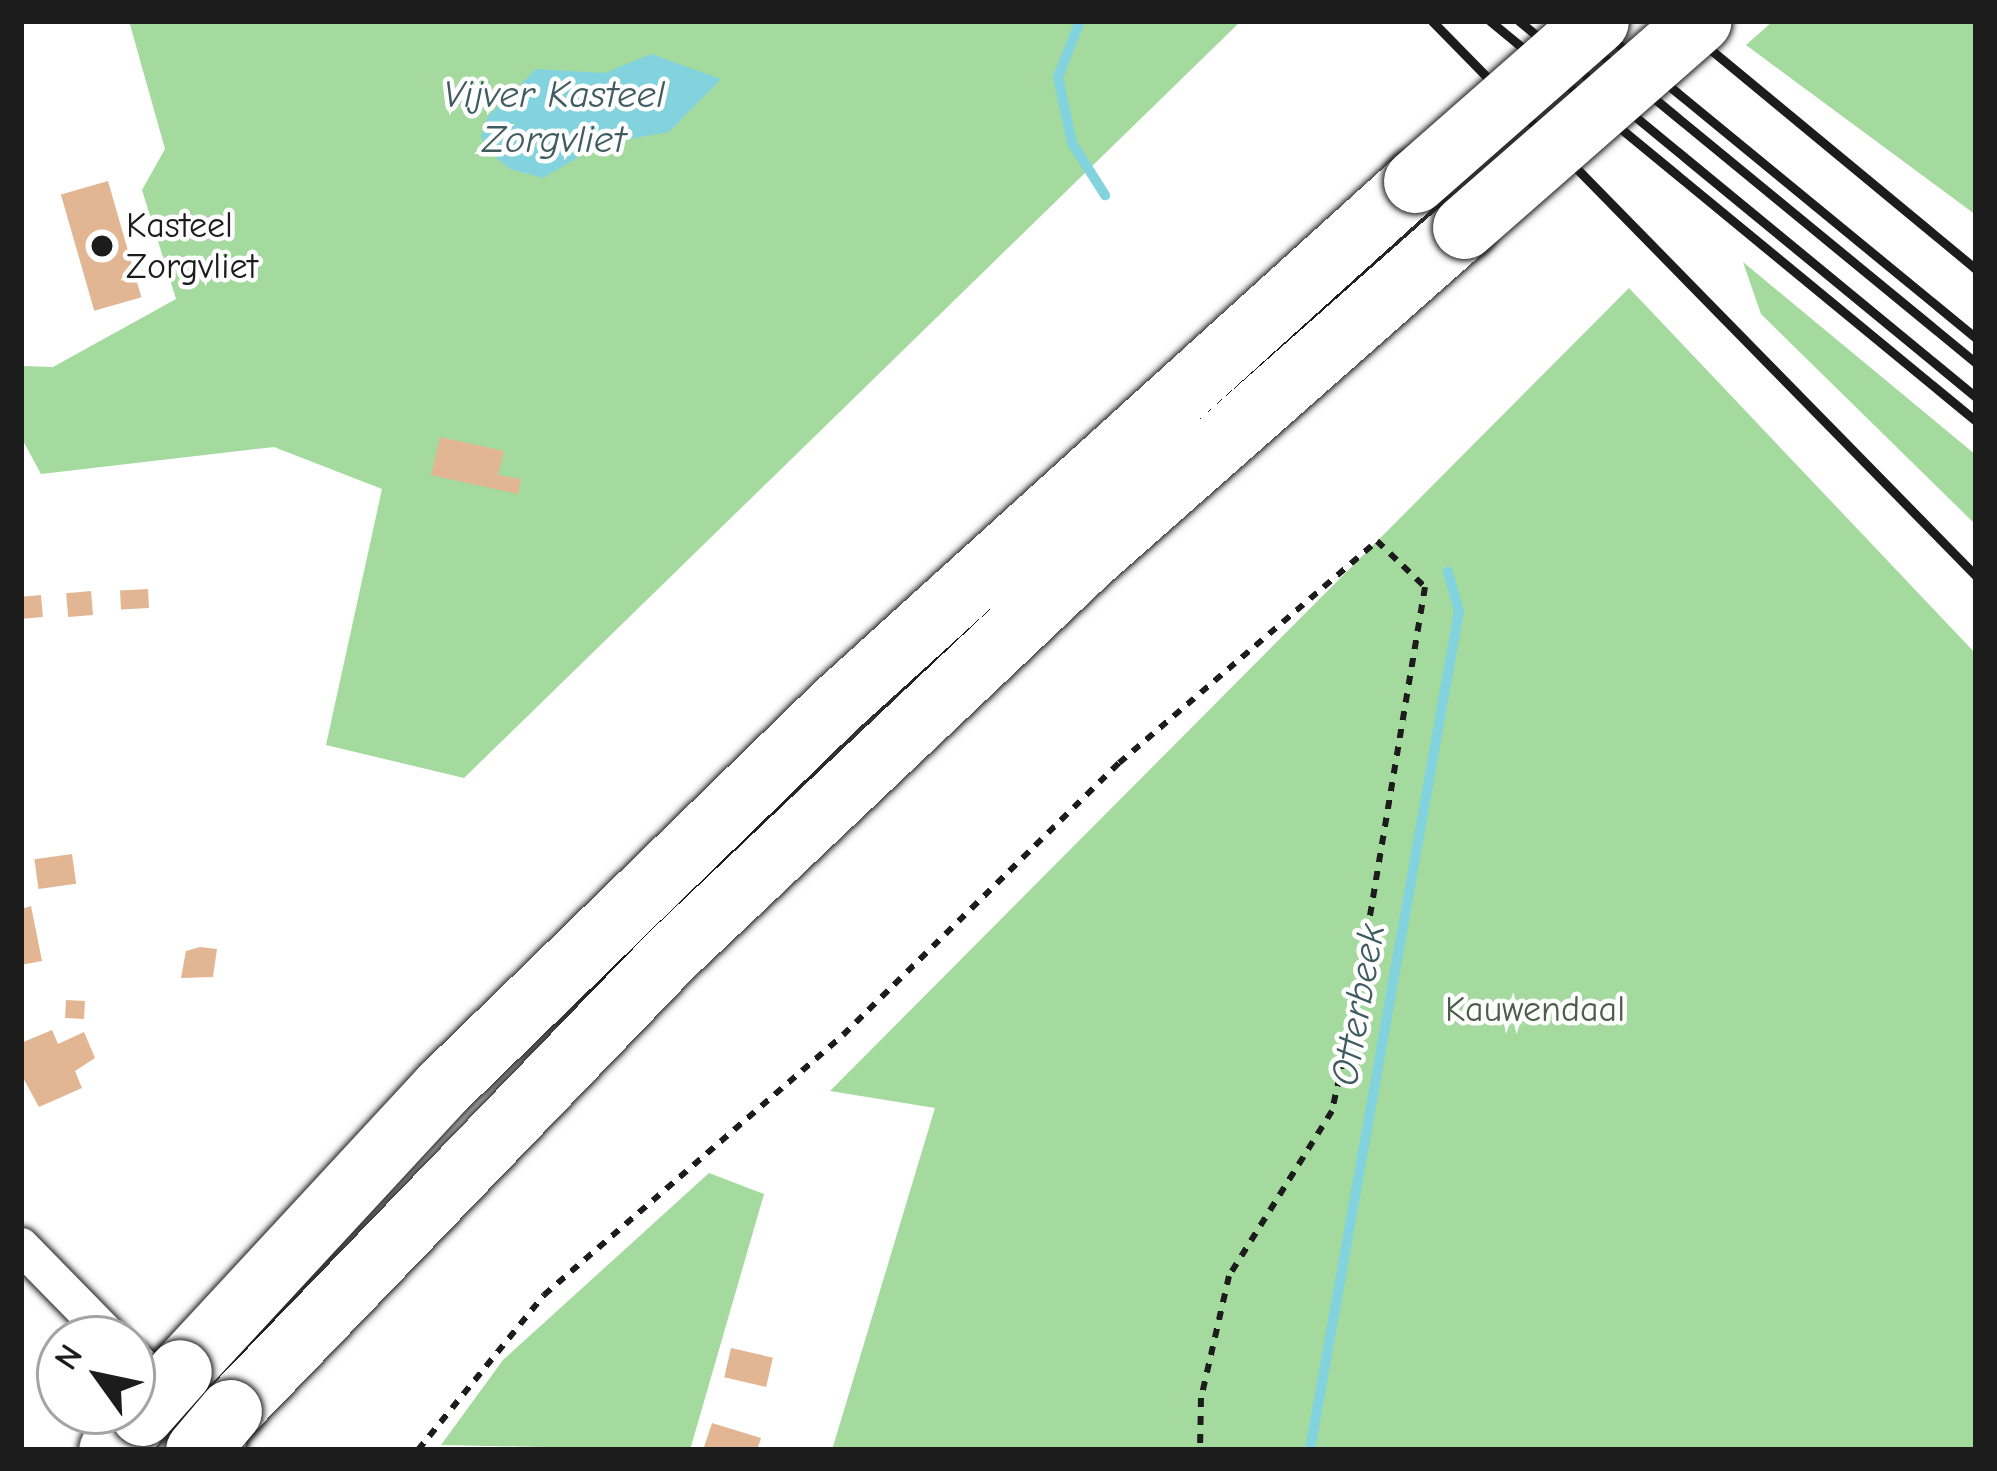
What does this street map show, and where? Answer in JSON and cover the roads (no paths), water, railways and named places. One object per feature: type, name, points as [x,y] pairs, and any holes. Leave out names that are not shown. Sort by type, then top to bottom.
[{"type":"highway","points":[[156,1383],[442,1088],[836,705],[1597,21]]},
{"type":"highway","points":[[220,1437],[670,955],[1088,559],[1699,21]]},
{"type":"street","points":[[21,1246],[89,1315]]},
{"type":"street","points":[[156,1405],[220,1437]]},
{"type":"water","name":"Vijver Kasteel Zorgvliet","points":[[651,54],[721,79],[669,132],[601,144],[543,178],[510,169],[487,150],[481,136],[488,116],[536,69],[605,73]]},
{"type":"waterway","name":"Otterbeek","points":[[1080,21],[1058,77],[1072,143],[1105,195]]},
{"type":"waterway","name":"Otterbeek","points":[[1310,1450],[1459,611],[1448,572]]},
{"type":"railway","points":[[1432,21],[1976,576]]},
{"type":"railway","points":[[1490,21],[1976,421]]},
{"type":"railway","points":[[1519,21],[1976,397]]},
{"type":"railway","points":[[1560,21],[1976,363]]},
{"type":"railway","points":[[1590,21],[1976,338]]},
{"type":"railway","points":[[1676,21],[1976,269]]},
{"type":"place","name":"Kasteel Zorgvliet","points":[[102,246]]},
{"type":"park label","name":"Kauwendaal","points":[[1535,1010]]}]
